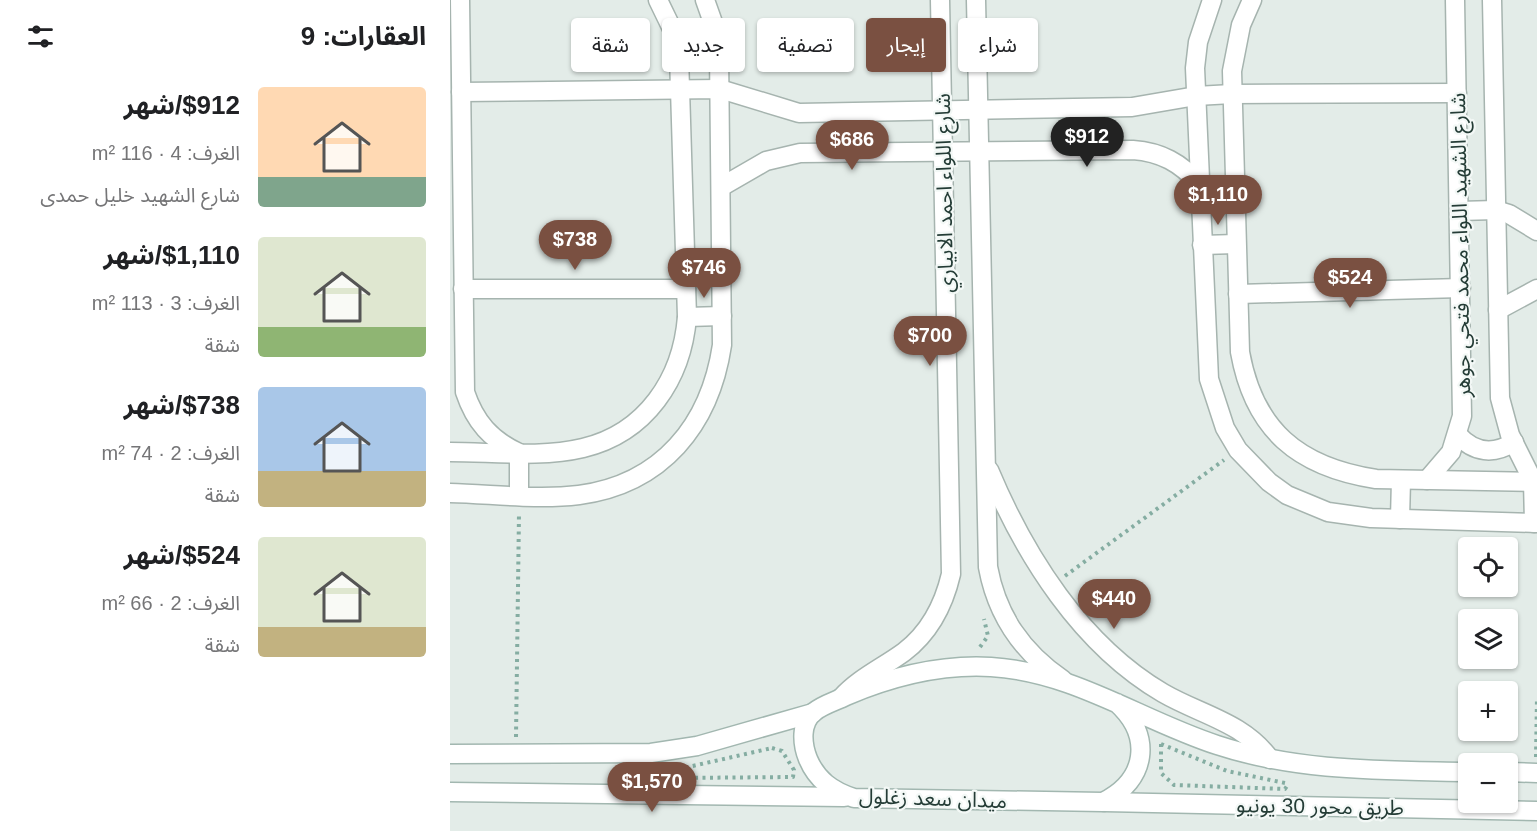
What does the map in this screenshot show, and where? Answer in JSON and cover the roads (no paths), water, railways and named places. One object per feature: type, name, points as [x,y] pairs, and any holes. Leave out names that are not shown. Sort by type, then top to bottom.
[{"type":"street","points":[[460,0],[455,30],[461,92],[456,173],[456,261],[463,289],[464,375],[470,408],[490,436],[519,453]]},
{"type":"street","points":[[450,452],[519,453],[583,448],[604,441],[642,418],[670,382],[685,340],[687,317],[679,56],[674,33],[658,0]]},
{"type":"street","points":[[450,494],[576,495],[604,490],[630,480],[655,466],[677,447],[694,425],[708,400],[718,373],[722,345],[722,316],[720,89],[717,42],[705,0]]},
{"type":"street","name":"شارع اللواء احمد الابياري","points":[[841,698],[858,681],[906,651],[919,638],[935,618],[951,574],[953,537],[940,0]]},
{"type":"street","name":"شارع اللواء احمد الابياري","points":[[976,0],[988,567],[1000,610],[1018,640],[1032,655],[1063,680]]},
{"type":"street","points":[[1212,0],[1198,42],[1195,68],[1209,379],[1222,420],[1238,450],[1269,482],[1307,505],[1349,517],[1535,523],[1535,482],[1376,479],[1334,470],[1295,450],[1267,423],[1253,398],[1243,371],[1240,352],[1232,94],[1235,48],[1252,0]]},
{"type":"street","name":"شارع الشهيد اللواء محمد فتحي جوهر","points":[[1427,480],[1441,467],[1458,435],[1463,398],[1455,0]]},
{"type":"street","name":"شارع الشهيد اللواء محمد فتحي جوهر","points":[[1492,0],[1500,398],[1503,417],[1535,482]]},
{"type":"street","points":[[461,92],[720,89],[748,96],[781,110],[799,113],[1132,107],[1196,96],[1232,94],[1457,93]]},
{"type":"street","points":[[721,187],[766,161],[800,153],[979,151],[1148,151],[1177,163],[1199,184]]},
{"type":"street","points":[[1459,211],[1496,210],[1509,214],[1537,231]]},
{"type":"street","points":[[1202,245],[1236,244]]},
{"type":"street","points":[[1238,294],[1461,288]]},
{"type":"street","points":[[1498,310],[1537,288]]},
{"type":"street","points":[[463,289],[686,289]]},
{"type":"street","points":[[687,317],[722,316]]},
{"type":"street","points":[[1458,435],[1465,442],[1484,451],[1505,448],[1514,442]]},
{"type":"street","points":[[519,453],[519,495]]},
{"type":"street","points":[[985,461],[1021,537],[1052,585],[1094,637],[1131,670],[1164,693],[1238,728],[1256,742],[1270,759]]},
{"type":"street","points":[[1400,519],[1401,480]]},
{"type":"street","points":[[450,753],[627,755],[674,750],[731,738],[813,713],[841,698],[895,678],[943,668],[1015,669],[1063,680],[1117,703],[1128,713],[1136,727],[1140,741],[1140,757],[1136,772],[1128,785],[1103,802]]},
{"type":"street","name":"طريق محور 30 يونيو","points":[[1117,703],[1191,736],[1270,759],[1347,769],[1458,772]]},
{"type":"street","name":"ميدان سعد زغلول","points":[[813,713],[804,726],[803,740],[811,766],[829,787],[854,798],[1103,802]]},
{"type":"street","points":[[1518,772],[1537,773]]},
{"type":"street","points":[[450,792],[854,798]]},
{"type":"street","name":"طريق محور 30 يونيو","points":[[1103,802],[1537,811]]}]
